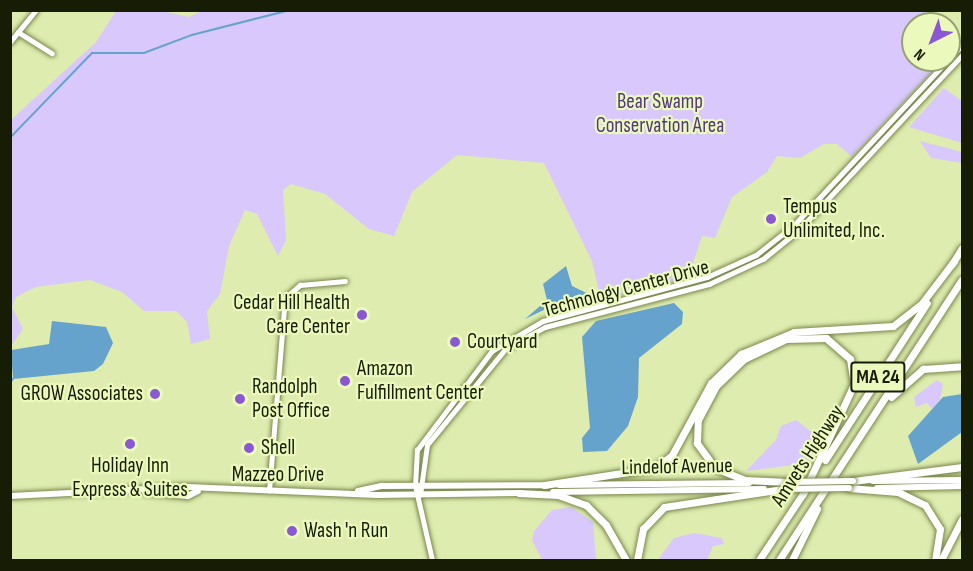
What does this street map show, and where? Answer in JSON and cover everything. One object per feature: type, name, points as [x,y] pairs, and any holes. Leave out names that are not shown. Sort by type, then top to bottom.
[{"type":"highway","name":"Amvets Highway","points":[[758,561],[963,248]]},
{"type":"highway","points":[[544,485],[655,468],[672,455],[711,383],[741,354],[794,332],[892,326],[915,311],[954,261]]},
{"type":"highway","name":"Amvets Highway","points":[[779,561],[963,279]]},
{"type":"highway","points":[[788,482],[745,480],[715,468],[699,449],[698,420],[720,381],[756,351],[795,337],[826,338],[850,359],[854,384],[802,494]]},
{"type":"highway","points":[[856,442],[913,374],[938,365],[963,366]]},
{"type":"highway","points":[[851,485],[963,467]]},
{"type":"highway","points":[[792,561],[834,477]]},
{"type":"highway","points":[[851,485],[898,492],[925,505],[940,532],[935,561]]},
{"type":"highway","points":[[637,561],[642,529],[664,507],[783,489]]},
{"type":"highway","points":[[519,493],[558,495],[586,505],[606,525],[626,561]]},
{"type":"highway","points":[[941,561],[963,519]]},
{"type":"main road","name":"Lindelof Avenue","points":[[396,495],[783,489],[963,480]]},
{"type":"main road","name":"Lindelof Avenue","points":[[392,486],[788,482],[963,486]]},
{"type":"main road","name":"Mazzeo Drive","points":[[358,492],[392,486]]},
{"type":"main road","name":"Mazzeo Drive","points":[[10,496],[145,492],[188,496],[198,491],[358,492],[396,495]]},
{"type":"street","points":[[10,42],[36,10]]},
{"type":"street","points":[[18,32],[52,53]]},
{"type":"street","name":"Technology Center Drive","points":[[419,486],[421,463],[429,441],[506,348],[545,327],[709,284],[763,259],[799,230],[963,55]]},
{"type":"street","name":"Technology Center Drive","points":[[420,495],[421,442],[502,343],[543,321],[707,277],[756,255],[794,225],[938,72]]},
{"type":"street","points":[[269,491],[285,298],[300,285],[345,281]]},
{"type":"street","points":[[420,495],[432,561]]},
{"type":"green space","name":"Bear Swamp Conservation Area","points":[[204,10],[929,11],[901,12],[901,72],[932,72],[852,157],[837,144],[824,144],[800,158],[777,156],[767,172],[732,197],[715,238],[702,236],[688,278],[601,300],[592,261],[544,163],[457,155],[412,192],[394,236],[369,229],[325,194],[291,184],[283,190],[286,240],[278,256],[257,214],[245,210],[229,246],[220,294],[207,311],[210,339],[191,344],[187,322],[176,311],[144,311],[122,292],[90,280],[36,287],[16,297],[12,307],[23,329],[11,346],[11,120],[96,42],[116,11],[163,11],[189,17]]},
{"type":"green space","points":[[944,88],[962,101],[962,143],[909,127]]},
{"type":"green space","points":[[920,141],[962,152],[962,163],[931,158]]},
{"type":"green space","points":[[937,380],[943,384],[940,400],[932,409],[927,403],[916,407],[914,397]]},
{"type":"green space","points":[[796,420],[821,439],[809,463],[746,471],[776,440],[781,426]]},
{"type":"green space","points":[[571,507],[593,522],[596,560],[542,560],[532,540],[534,531],[552,510]]},
{"type":"green space","points":[[694,533],[722,538],[724,544],[713,546],[707,560],[658,560],[674,538]]},
{"type":"water","points":[[566,266],[572,286],[597,298],[550,307],[525,319],[547,300],[543,284]]},
{"type":"water","points":[[674,303],[683,312],[682,324],[639,358],[638,397],[628,426],[607,451],[583,452],[582,438],[590,428],[582,337],[596,321]]},
{"type":"water","points":[[52,321],[106,327],[113,343],[103,364],[94,371],[13,379],[11,350],[49,344]]},
{"type":"water","points":[[962,394],[962,432],[918,464],[908,436],[943,397]]},
{"type":"waterway","points":[[10,138],[92,53],[144,53],[192,35],[290,10]]},
{"type":"waterway","points":[[10,383],[13,379]]},
{"type":"place","name":"Tempus Unlimited, Inc.","points":[[771,219]]},
{"type":"place","name":"Cedar Hill Health Care Center","points":[[362,315]]},
{"type":"place","name":"Courtyard","points":[[455,342]]},
{"type":"place","name":"Amazon Fulfillment Center","points":[[345,381]]},
{"type":"place","name":"GROW Associates","points":[[155,394]]},
{"type":"place","name":"Randolph Post Office","points":[[240,399]]},
{"type":"place","name":"Holiday Inn Express & Suites","points":[[130,444]]},
{"type":"place","name":"Shell","points":[[249,448]]},
{"type":"place","name":"Wash 'n Run","points":[[292,531]]}]
